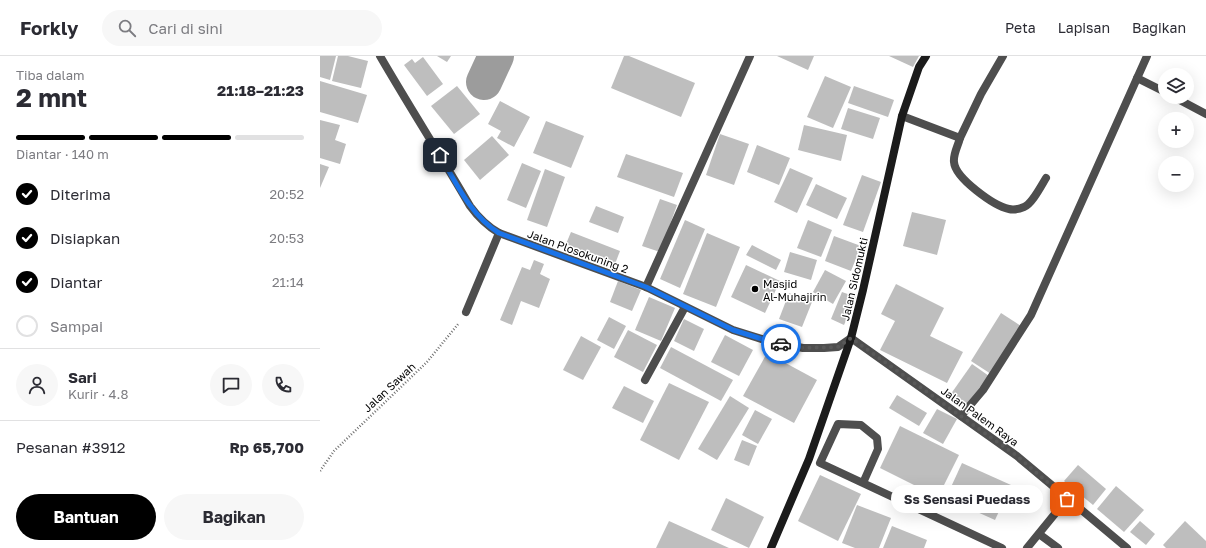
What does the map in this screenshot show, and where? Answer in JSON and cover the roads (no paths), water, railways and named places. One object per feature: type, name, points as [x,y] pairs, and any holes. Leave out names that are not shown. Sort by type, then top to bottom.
[{"type":"main road","name":"Jalan Sidomukti","points":[[771,548],[809,459],[851,338],[902,116],[919,67],[926,56]]},
{"type":"street","name":"Jalan Plosokuning 2","points":[[380,56],[410,108],[436,147],[470,206],[484,222],[499,233],[646,287],[733,330],[768,341],[803,348],[838,347],[851,338]]},
{"type":"street","points":[[646,287],[750,56]]},
{"type":"street","points":[[1003,56],[981,94],[960,138],[954,156],[954,164],[966,182],[987,198],[1007,209],[1014,210],[1025,207],[1036,194],[1046,178]]},
{"type":"street","points":[[961,416],[983,390],[1031,315],[1147,56]]},
{"type":"street","points":[[1138,78],[1158,88]]},
{"type":"street","points":[[1187,104],[1206,114]]},
{"type":"street","points":[[902,116],[960,138]]},
{"type":"street","points":[[466,312],[499,233]]},
{"type":"street","points":[[645,380],[686,306]]},
{"type":"street","name":"Jalan Palem Raya","points":[[851,338],[1017,456],[1127,548]]},
{"type":"street","points":[[863,483],[878,449],[877,438],[861,425],[838,424],[820,463],[1002,548]]},
{"type":"street","points":[[1027,548],[1067,499]]},
{"type":"street","points":[[1039,534],[1058,548]]},
{"type":"waterway","points":[[484,82],[496,56]]},
{"type":"place","name":"Masjid Al-Muhajirin","points":[[755,289]]},
{"type":"place","name":"Ss Sensasi Puedass","points":[[1067,499]]}]
